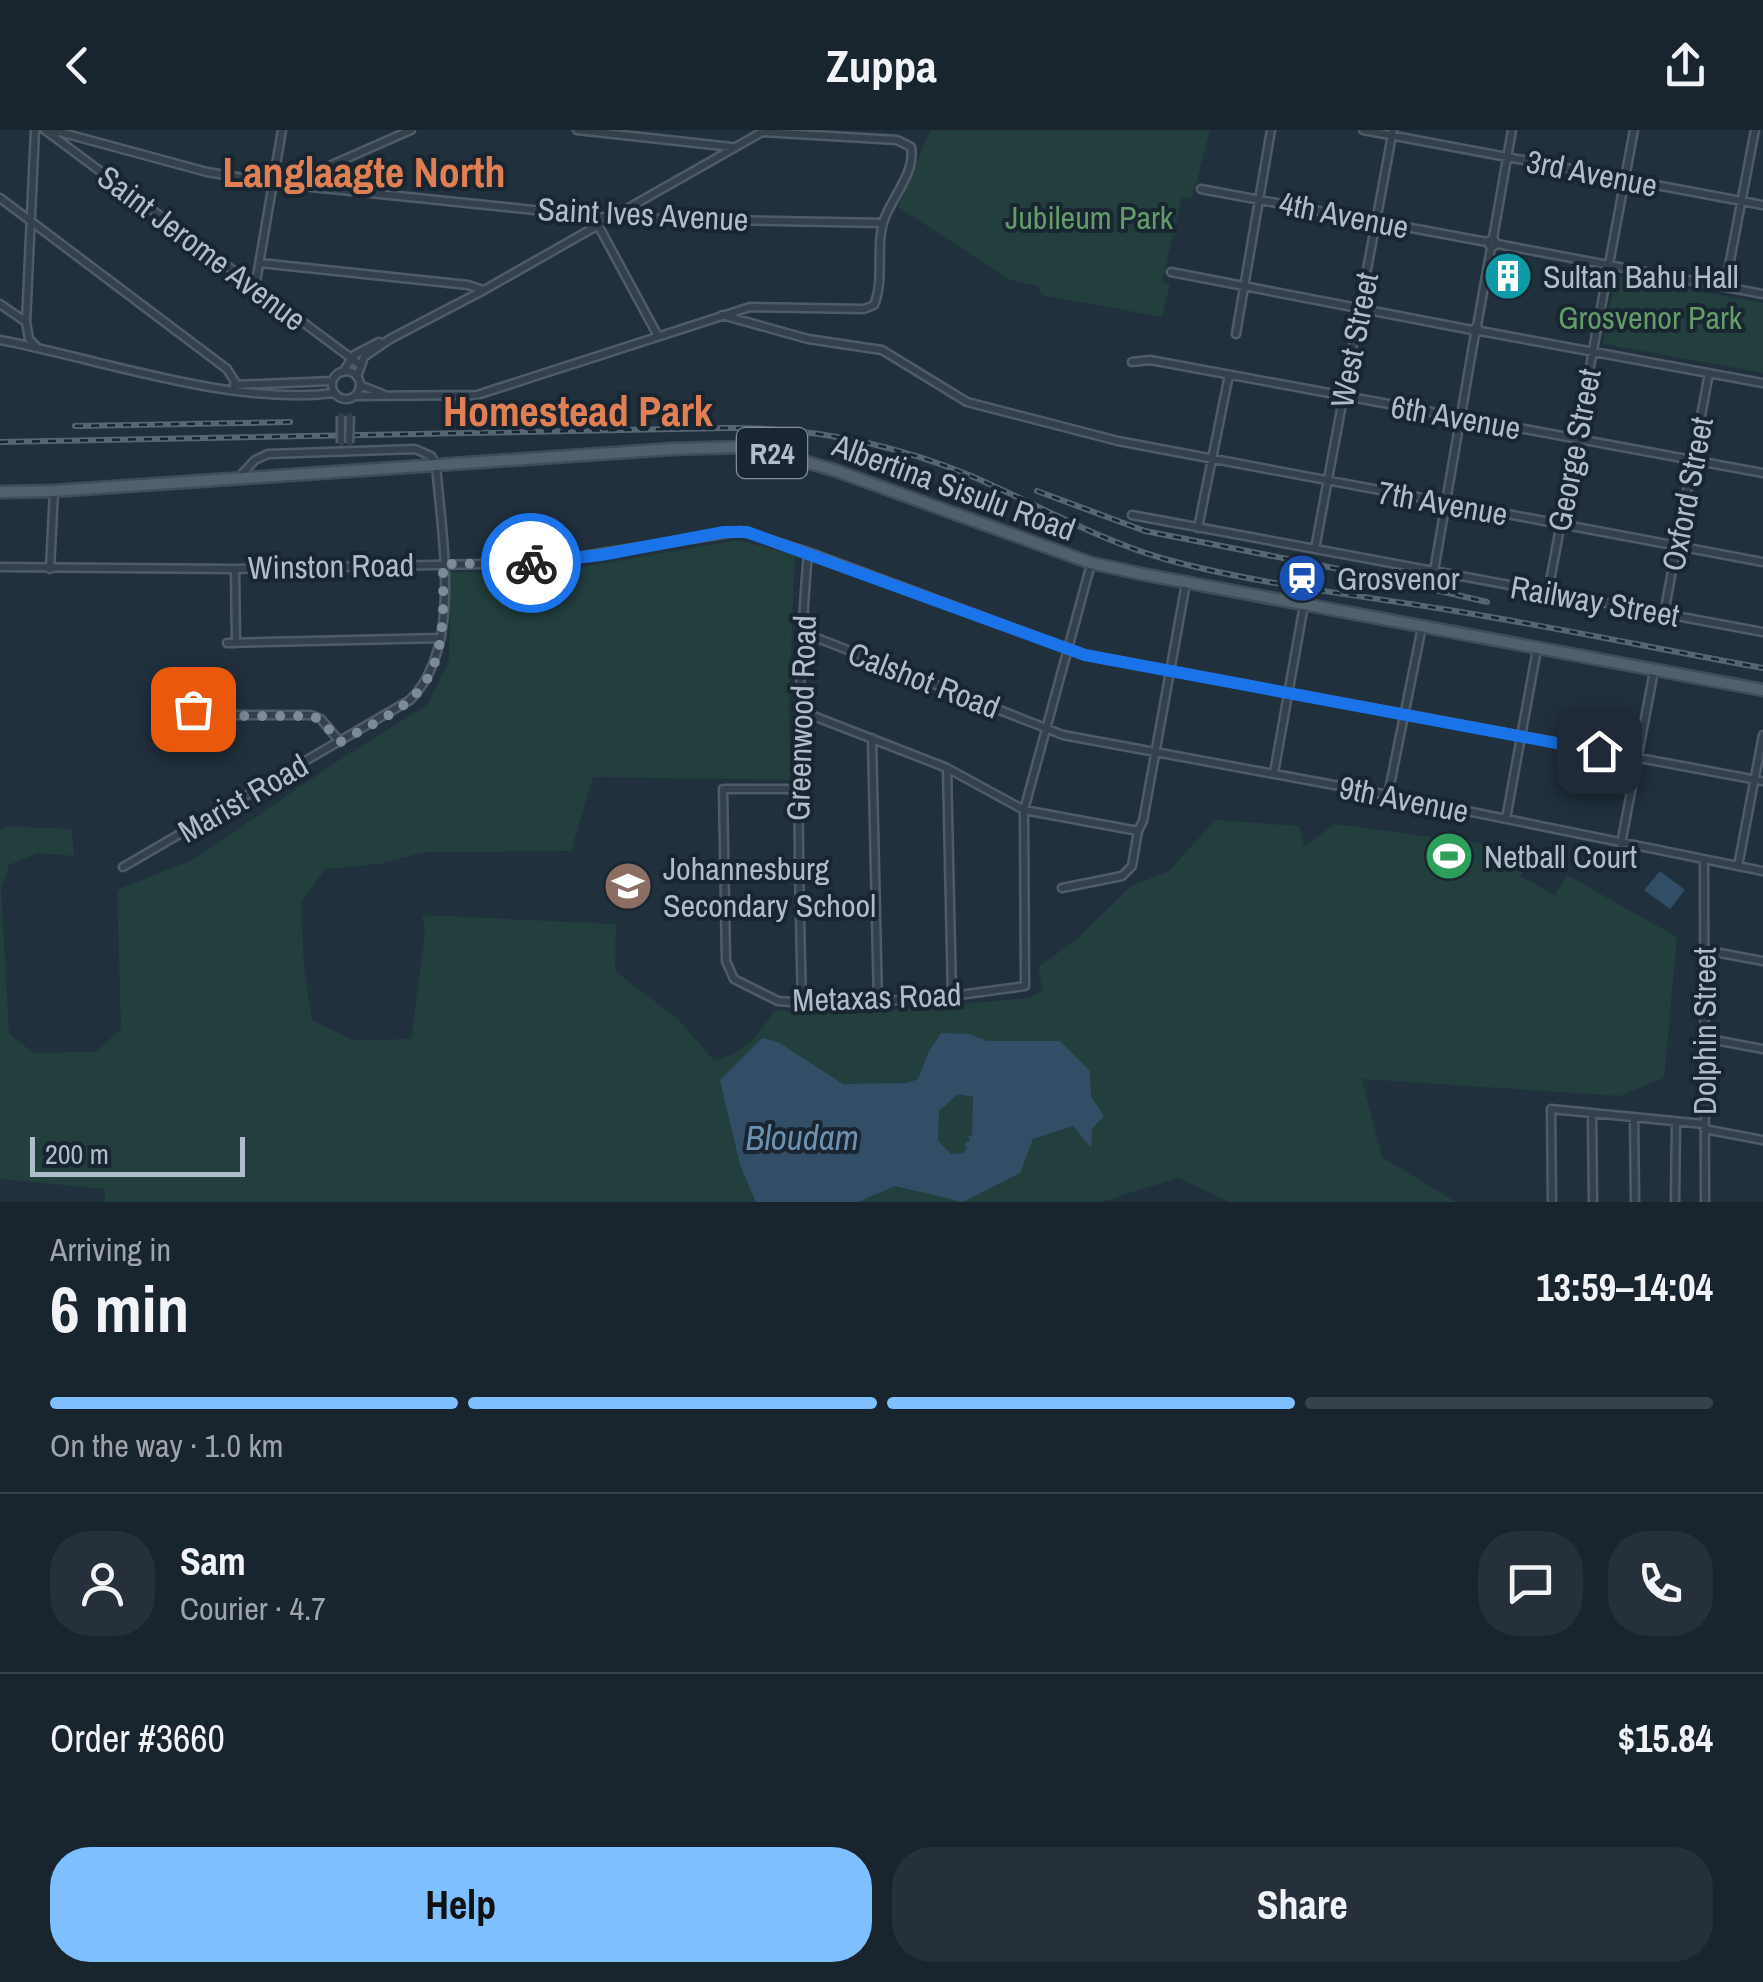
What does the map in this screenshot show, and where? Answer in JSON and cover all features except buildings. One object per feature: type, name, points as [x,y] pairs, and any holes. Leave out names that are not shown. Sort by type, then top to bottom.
[{"type":"main road","name":"Albertina Sisulu Road","points":[[0,492],[54,492],[685,448],[750,448],[834,470],[1091,563],[1763,690]]},
{"type":"street","points":[[35,130],[26,322],[30,339],[37,347]]},
{"type":"street","name":"Saint Ives Avenue","points":[[48,130],[208,172],[273,183],[611,218],[883,223]]},
{"type":"street","name":"Saint Jerome Avenue","points":[[48,130],[359,364]]},
{"type":"street","points":[[255,288],[282,130]]},
{"type":"street","points":[[287,184],[411,130]]},
{"type":"street","points":[[577,130],[733,147]]},
{"type":"street","points":[[1236,334],[1271,130]]},
{"type":"street","name":"3rd Avenue","points":[[1363,130],[1763,205]]},
{"type":"street","points":[[1434,571],[1512,130]]},
{"type":"street","name":"George Street","points":[[1548,592],[1634,130]]},
{"type":"street","points":[[1725,287],[1756,130]]},
{"type":"street","points":[[0,340],[222,387],[260,394],[477,396],[750,307],[864,309],[874,305],[879,291],[883,223],[909,168],[912,150],[906,142],[897,140],[764,131],[484,290],[350,359],[332,382],[222,387]]},
{"type":"street","name":"West Street","points":[[1315,549],[1393,133]]},
{"type":"street","name":"4th Avenue","points":[[1201,188],[1763,294]]},
{"type":"street","points":[[0,198],[226,369],[236,385]]},
{"type":"street","points":[[598,225],[658,336]]},
{"type":"street","points":[[260,264],[484,290]]},
{"type":"street","points":[[1171,272],[1763,383]]},
{"type":"street","points":[[0,304],[26,322]]},
{"type":"street","name":"7th Avenue","points":[[722,316],[808,340],[882,350],[968,402],[1123,442],[1763,562]]},
{"type":"street","points":[[345,448],[346,416],[358,381],[359,364],[390,338]]},
{"type":"street","name":"6th Avenue","points":[[1132,362],[1150,360],[1763,473]]},
{"type":"street","points":[[343,372],[384,394]]},
{"type":"street","name":"Oxford Street","points":[[1664,614],[1709,373]]},
{"type":"street","points":[[1198,528],[1229,375]]},
{"type":"street","points":[[332,382],[346,416]]},
{"type":"street","points":[[238,478],[255,460],[268,454],[345,448],[422,450],[436,464]]},
{"type":"street","name":"Marist Road","points":[[123,867],[417,693],[432,668],[441,638],[443,564],[436,464]]},
{"type":"street","points":[[50,569],[54,492]]},
{"type":"street","name":"Railway Street","points":[[1132,516],[1763,632]]},
{"type":"street","name":"Winston Road","points":[[0,567],[234,568],[562,561],[734,531],[747,532],[1068,650],[1759,780]]},
{"type":"street","name":"Greenwood Road","points":[[802,1003],[796,789],[808,552]]},
{"type":"street","points":[[1024,810],[1091,563]]},
{"type":"street","points":[[234,568],[232,643],[441,638]]},
{"type":"street","points":[[1062,888],[1106,882],[1122,876],[1132,866],[1172,672],[1186,582]]},
{"type":"street","points":[[1274,773],[1304,605]]},
{"type":"street","points":[[1388,795],[1422,626]]},
{"type":"street","name":"Calshot Road","points":[[802,632],[1046,727]]},
{"type":"street","points":[[1506,819],[1537,648]]},
{"type":"street","points":[[1622,844],[1654,669]]},
{"type":"street","points":[[798,710],[947,768],[1024,810],[1138,831]]},
{"type":"street","points":[[218,715],[311,716],[320,719],[340,742]]},
{"type":"street","name":"9th Avenue","points":[[1046,727],[1063,735],[1388,795],[1763,871]]},
{"type":"street","points":[[1738,866],[1759,780],[1763,735]]},
{"type":"street","points":[[872,738],[878,1002]]},
{"type":"street","points":[[947,768],[952,996]]},
{"type":"street","name":"Metaxas Road","points":[[796,789],[724,788],[727,966],[734,979],[778,1000],[802,1003],[878,1002],[1026,986],[1024,810]]},
{"type":"street","name":"Dolphin Street","points":[[1704,860],[1705,1202]]},
{"type":"street","points":[[1704,950],[1763,960]]},
{"type":"street","points":[[1704,1038],[1763,1049]]},
{"type":"street","points":[[1552,1202],[1551,1110],[1676,1121],[1763,1140]]},
{"type":"street","points":[[1592,1113],[1594,1202]]},
{"type":"street","points":[[1634,1117],[1635,1202]]},
{"type":"street","points":[[1675,1202],[1676,1121]]},
{"type":"green space","name":"Jubileum Park","points":[[930,130],[1210,130],[1192,199],[1182,197],[1162,282],[1170,285],[1162,317],[1041,295],[1038,286],[1010,280],[898,207]]},
{"type":"green space","name":"Grosvenor Park","points":[[1615,276],[1763,303],[1763,373],[1603,344]]},
{"type":"green space","points":[[738,540],[795,555],[790,780],[593,777],[571,851],[425,852],[379,864],[325,869],[301,903],[304,967],[312,1020],[353,1040],[411,1039],[425,933],[422,915],[616,924],[615,971],[678,1019],[714,1060],[733,1054],[749,1042],[774,1010],[850,1014],[1029,998],[1043,990],[1038,967],[1077,939],[1131,886],[1169,871],[1215,820],[1299,826],[1304,846],[1335,824],[1536,851],[1520,876],[1555,895],[1567,875],[1677,937],[1664,1078],[1620,1096],[1362,1079],[1382,1157],[1456,1202],[1230,1202],[1178,1178],[1101,1202],[105,1202],[105,1189],[0,1179],[0,830],[5,826],[72,829],[74,856],[38,853],[9,865],[1,888],[9,1034],[34,1053],[95,1052],[121,1029],[117,890],[194,859],[427,705],[449,661],[451,572],[547,573]]},
{"type":"water","points":[[1660,871],[1685,890],[1670,909],[1644,890]]},
{"type":"water","name":"Bloudam","points":[[941,1033],[969,1034],[987,1041],[1060,1041],[1090,1071],[1091,1096],[1104,1116],[1092,1129],[1091,1148],[1073,1126],[1033,1139],[1020,1173],[963,1202],[895,1186],[858,1202],[756,1202],[740,1165],[720,1080],[762,1038],[778,1042],[843,1084],[907,1083],[918,1079]],"holes":[[[958,1094],[973,1097],[972,1136],[968,1136],[970,1140],[963,1153],[951,1154],[938,1141],[939,1111]]]},
{"type":"railway","points":[[75,426],[290,422]]},
{"type":"railway","points":[[0,442],[788,430],[850,439],[940,464],[1094,533],[1172,561],[1275,583],[1488,617],[1763,668]]},
{"type":"railway","points":[[1037,491],[1145,531],[1487,602]]},
{"type":"way so far","points":[[193,709],[200,706],[228,716],[304,714],[320,719],[340,742],[410,700],[428,676],[441,638],[443,564],[531,563]]},
{"type":"place","name":"Sultan Bahu Hall","points":[[1508,276]]},
{"type":"place","name":"Grosvenor","points":[[1302,578]]},
{"type":"place","name":"Netball Court","points":[[1449,856]]},
{"type":"place","name":"Johannesburg Secondary School","points":[[628,886]]},
{"type":"district","name":"Langlaagte North","points":[[364,172]]},
{"type":"district","name":"Homestead Park","points":[[578,411]]},
{"type":"route","points":[[531,563],[601,555],[724,532],[747,532],[1085,655],[1599,751]]}]
